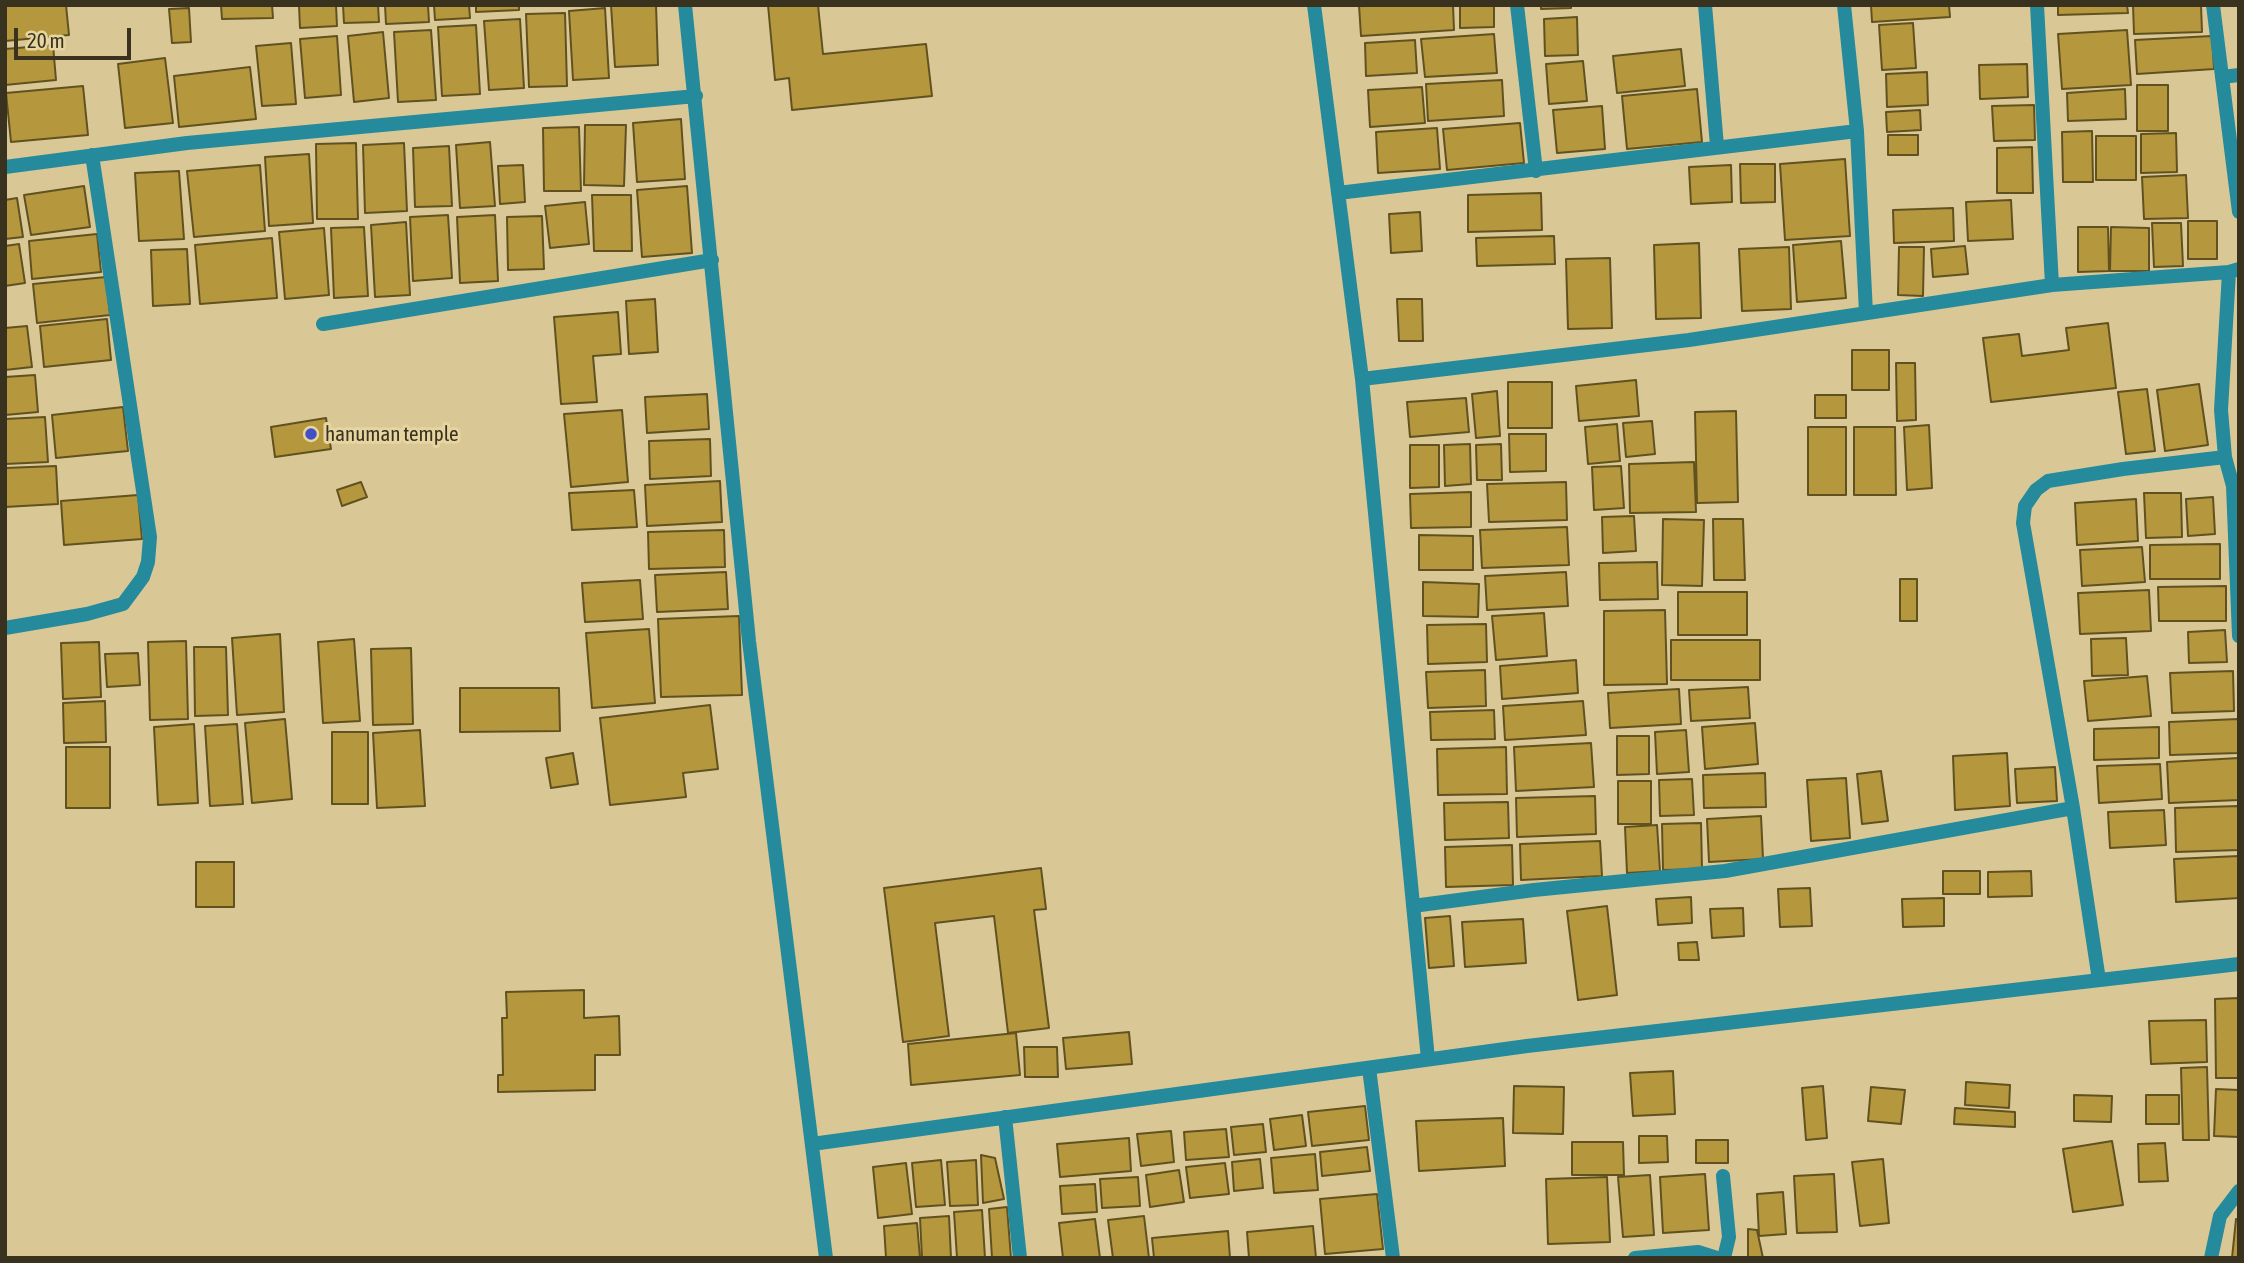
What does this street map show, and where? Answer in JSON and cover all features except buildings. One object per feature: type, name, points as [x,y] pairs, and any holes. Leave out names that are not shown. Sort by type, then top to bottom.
[{"type":"street","points":[[685,5],[748,641],[827,1258]]},
{"type":"street","points":[[1314,5],[1362,379],[1428,1059]]},
{"type":"street","points":[[1517,5],[1536,171]]},
{"type":"street","points":[[1705,5],[1717,146]]},
{"type":"street","points":[[1844,5],[1857,131],[1866,313]]},
{"type":"street","points":[[2038,5],[2052,285]]},
{"type":"street","points":[[2213,5],[2239,212]]},
{"type":"street","points":[[2222,77],[2239,75]]},
{"type":"street","points":[[5,167],[201,141],[696,96]]},
{"type":"street","points":[[1338,193],[1857,131]]},
{"type":"street","points":[[5,628],[87,614],[123,604],[143,577],[148,562],[150,537],[92,155]]},
{"type":"street","points":[[323,324],[712,260]]},
{"type":"street","points":[[1362,379],[1689,340],[2052,285],[2234,270],[2221,410],[2225,457],[2233,486],[2239,636]]},
{"type":"street","points":[[2099,980],[2073,808],[2023,523],[2025,506],[2036,489],[2048,481],[2225,457]]},
{"type":"street","points":[[1413,906],[1534,890],[1725,871],[2073,808]]},
{"type":"street","points":[[812,1143],[1428,1059],[2239,964]]},
{"type":"street","points":[[1369,1068],[1393,1258]]},
{"type":"street","points":[[1005,1117],[1020,1258]]},
{"type":"street","points":[[1723,1176],[1730,1237],[1724,1258]]},
{"type":"street","points":[[2211,1258],[2220,1216],[2239,1191]]},
{"type":"street","points":[[1636,1258],[1698,1252],[1717,1258]]},
{"type":"place","name":"hanuman temple","points":[[311,434]]}]
